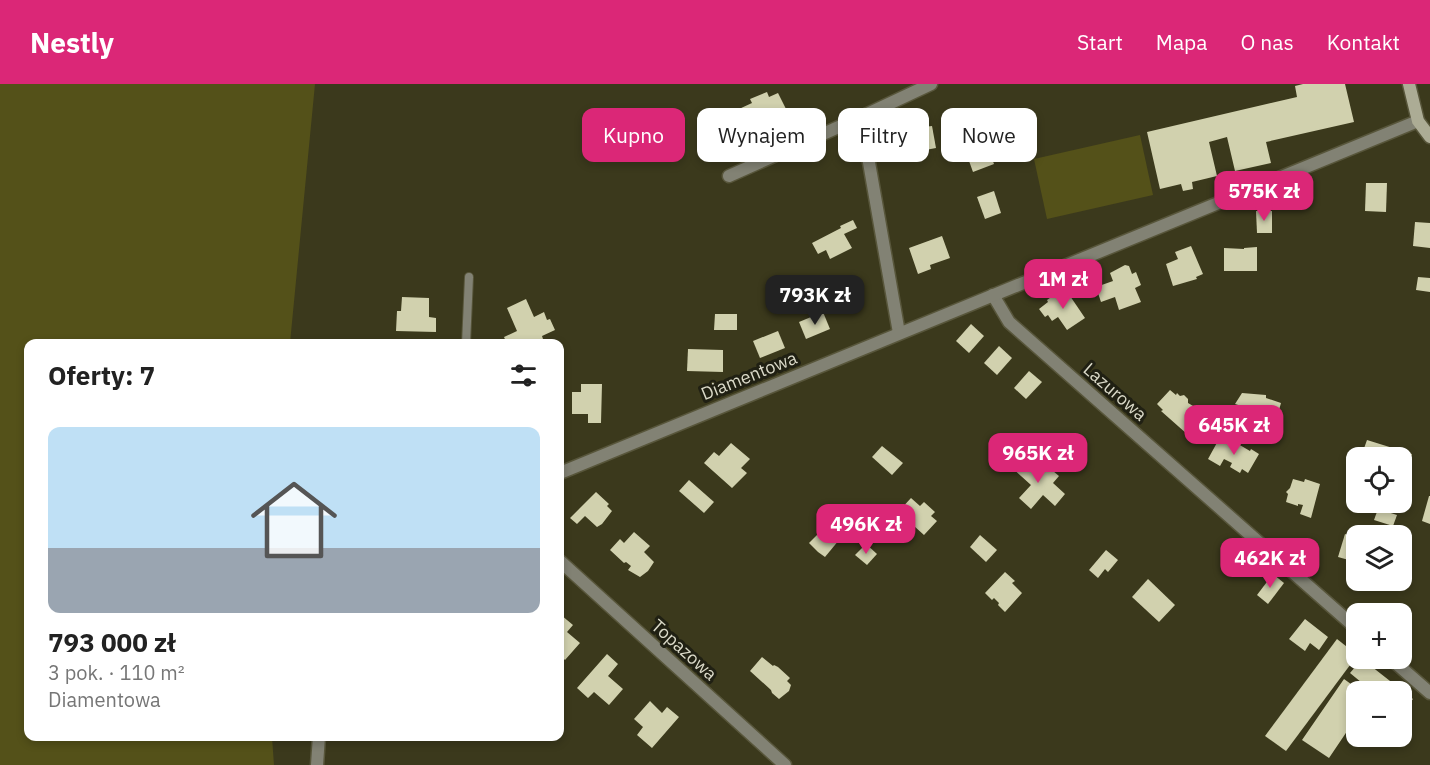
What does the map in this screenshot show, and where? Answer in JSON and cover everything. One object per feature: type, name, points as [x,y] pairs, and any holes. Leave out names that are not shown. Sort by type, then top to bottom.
[{"type":"street","points":[[880,108],[931,84]]},
{"type":"street","points":[[1409,84],[1418,121],[1430,137]]},
{"type":"street","name":"Diamentowa","points":[[564,471],[1418,121]]},
{"type":"street","points":[[729,176],[838,127]]},
{"type":"street","points":[[869,162],[899,333]]},
{"type":"street","name":"Lazurowa","points":[[993,295],[1009,322],[1346,619]]},
{"type":"street","name":"Topazowa","points":[[564,565],[785,765]]},
{"type":"street","points":[[1403,669],[1430,693]]},
{"type":"street","points":[[317,765],[319,741]]},
{"type":"lane","points":[[466,339],[469,277]]},
{"type":"shaded area","points":[[0,84],[315,84],[290,339],[24,339],[24,741],[272,741],[274,765],[0,765]]},
{"type":"shaded area","points":[[1140,135],[1153,195],[1047,219],[1035,162],[1037,162],[1037,158]]},
{"type":"building","points":[[1345,84],[1354,122],[1266,142],[1271,163],[1235,171],[1227,137],[1209,142],[1217,176],[1192,182],[1193,189],[1183,191],[1181,184],[1160,189],[1147,132],[1297,97],[1295,86]]},
{"type":"building","points":[[767,92],[769,97],[778,93],[786,108],[741,108],[752,103],[750,99]]},
{"type":"building","points":[[929,126],[932,126],[936,148],[929,149]]},
{"type":"building","points":[[969,162],[993,162],[994,164],[973,172]]},
{"type":"building","points":[[1366,183],[1387,183],[1386,212],[1365,211]]},
{"type":"building","points":[[994,191],[1001,213],[985,219],[977,197]]},
{"type":"building","points":[[1256,211],[1272,211],[1272,233],[1257,233]]},
{"type":"building","points":[[853,220],[857,228],[844,234],[852,248],[830,259],[826,250],[818,254],[812,243]]},
{"type":"building","points":[[1415,222],[1430,223],[1430,248],[1413,246]]},
{"type":"building","points":[[942,236],[950,258],[930,265],[931,269],[918,274],[909,248]]},
{"type":"building","points":[[1191,246],[1203,274],[1196,277],[1197,279],[1173,286],[1166,264],[1178,259],[1175,252]]},
{"type":"building","points":[[1257,247],[1257,271],[1224,271],[1224,248]]},
{"type":"building","points":[[1125,265],[1129,266],[1132,274],[1136,272],[1141,285],[1135,288],[1141,302],[1119,310],[1115,297],[1101,302],[1096,287],[1113,281],[1110,273]]},
{"type":"building","points":[[1418,277],[1430,278],[1430,292],[1416,290]]},
{"type":"building","points":[[1066,290],[1085,318],[1067,330],[1058,317],[1052,321],[1048,315],[1045,317],[1039,309],[1048,302],[1047,300]]},
{"type":"building","points":[[402,297],[429,298],[429,317],[436,318],[436,332],[396,331],[397,311],[401,311]]},
{"type":"building","points":[[526,299],[534,317],[544,312],[555,330],[542,336],[543,339],[505,339],[504,337],[517,331],[507,308]]},
{"type":"building","points":[[823,312],[830,329],[806,339],[799,322]]},
{"type":"building","points":[[715,314],[737,314],[737,330],[714,330]]},
{"type":"building","points":[[971,324],[984,336],[969,353],[956,341]]},
{"type":"building","points":[[778,331],[785,348],[760,358],[753,341]]},
{"type":"building","points":[[999,346],[1012,358],[997,375],[984,363]]},
{"type":"building","points":[[688,349],[723,350],[723,372],[687,371]]},
{"type":"building","points":[[1029,371],[1042,382],[1026,399],[1014,388]]},
{"type":"building","points":[[581,384],[602,384],[601,423],[588,423],[588,414],[572,414],[572,392],[581,392]]},
{"type":"building","points":[[1170,390],[1176,395],[1177,393],[1180,396],[1184,395],[1188,403],[1200,410],[1203,416],[1201,418],[1207,423],[1195,438],[1189,432],[1187,434],[1161,411],[1163,410],[1157,404]]},
{"type":"building","points":[[1242,393],[1266,395],[1266,398],[1281,403],[1277,417],[1235,404]]},
{"type":"building","points":[[1219,439],[1230,445],[1233,441],[1259,454],[1248,473],[1242,469],[1240,473],[1230,467],[1232,463],[1224,459],[1220,466],[1208,459]]},
{"type":"building","points":[[1367,440],[1390,447],[1364,447]]},
{"type":"building","points":[[731,443],[750,459],[741,468],[747,473],[732,488],[704,463],[714,452],[719,456]]},
{"type":"building","points":[[882,446],[903,463],[892,475],[872,457]]},
{"type":"building","points":[[1022,457],[1041,473],[1047,466],[1059,476],[1053,483],[1065,494],[1055,506],[1043,495],[1031,509],[1019,498],[1031,485],[1012,468]]},
{"type":"building","points":[[1293,479],[1304,482],[1305,479],[1320,484],[1311,518],[1300,514],[1303,505],[1298,504],[1298,506],[1286,502],[1288,494],[1286,492]]},
{"type":"building","points":[[689,480],[714,502],[704,513],[679,491]]},
{"type":"building","points":[[596,492],[609,504],[607,506],[612,511],[597,527],[585,516],[577,524],[570,518]]},
{"type":"building","points":[[1430,496],[1430,524],[1422,521]]},
{"type":"building","points":[[911,498],[920,506],[924,502],[935,512],[931,516],[937,521],[924,535],[914,526],[912,527],[906,521],[908,519],[899,511]]},
{"type":"building","points":[[1377,513],[1397,515],[1393,525],[1374,520]]},
{"type":"building","points":[[836,516],[849,528],[825,557],[809,543]]},
{"type":"building","points":[[634,532],[650,546],[644,552],[654,562],[640,577],[628,570],[631,566],[624,563],[610,550],[620,539],[624,543]]},
{"type":"building","points":[[1345,534],[1346,559],[1338,557]]},
{"type":"building","points":[[980,535],[997,550],[986,562],[970,547]]},
{"type":"building","points":[[866,544],[877,554],[867,565],[855,555]]},
{"type":"building","points":[[1106,550],[1118,560],[1108,572],[1105,569],[1098,578],[1089,570]]},
{"type":"building","points":[[1005,572],[1015,581],[1012,583],[1022,593],[1005,612],[994,598],[992,600],[985,593]]},
{"type":"building","points":[[1273,574],[1284,583],[1268,604],[1257,595]]},
{"type":"building","points":[[1148,579],[1175,605],[1159,622],[1132,597]]},
{"type":"building","points":[[564,618],[573,625],[567,632],[580,643],[565,660]]},
{"type":"building","points":[[1305,619],[1328,637],[1319,650],[1310,643],[1305,651],[1289,639]]},
{"type":"building","points":[[1337,639],[1346,646],[1347,669],[1286,751],[1265,736]]},
{"type":"building","points":[[607,654],[618,664],[608,676],[623,689],[609,705],[594,692],[588,698],[577,688]]},
{"type":"building","points":[[762,657],[790,678],[787,681],[791,685],[789,691],[779,699],[750,671]]},
{"type":"building","points":[[1353,669],[1375,669],[1390,681],[1360,681],[1350,673]]},
{"type":"building","points":[[1344,679],[1347,681],[1346,733],[1329,758],[1302,740]]},
{"type":"building","points":[[650,701],[662,713],[667,707],[679,717],[652,748],[637,735],[643,727],[634,719]]}]
